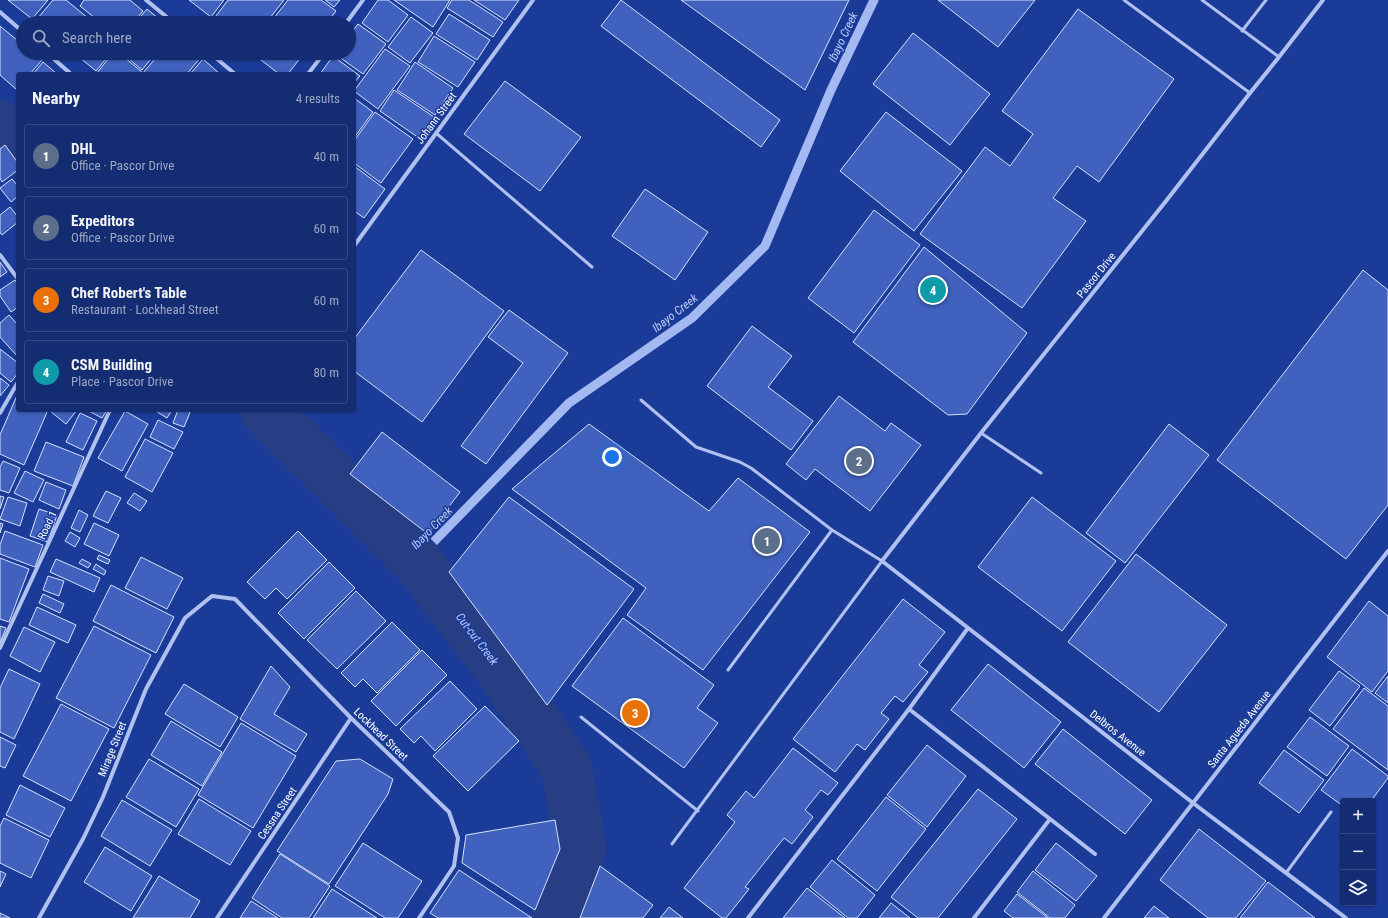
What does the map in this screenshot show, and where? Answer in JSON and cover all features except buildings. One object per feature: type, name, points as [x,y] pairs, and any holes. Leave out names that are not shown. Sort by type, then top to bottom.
[{"type":"street","points":[[146,0],[165,16]]},
{"type":"street","points":[[351,16],[364,0]]},
{"type":"street","name":"Johann Street","points":[[356,243],[533,0]]},
{"type":"street","name":"Pascor Drive","points":[[882,561],[981,433],[1279,58],[1322,0]]},
{"type":"street","points":[[0,12],[16,26]]},
{"type":"street","points":[[55,60],[69,72]]},
{"type":"street","points":[[218,60],[233,72]]},
{"type":"street","points":[[310,72],[319,60]]},
{"type":"street","points":[[0,255],[16,276]]},
{"type":"street","points":[[0,413],[16,385]]},
{"type":"street","name":"Road 1","points":[[0,648],[109,412]]},
{"type":"street","name":"Santa Agueda Avenue","points":[[1104,918],[1388,551]]},
{"type":"street","name":"Delbros Avenue","points":[[882,561],[1193,803],[1346,918]]},
{"type":"street","name":"Lockhead Street","points":[[212,596],[235,599],[351,718],[449,812],[458,838],[454,866],[419,918]]},
{"type":"street","name":"Mirage Street","points":[[39,918],[83,838],[103,797],[146,689],[185,618],[212,596]]},
{"type":"street","points":[[748,918],[910,710],[968,628]]},
{"type":"street","points":[[910,710],[1095,854]]},
{"type":"street","name":"Cessna Street","points":[[217,918],[351,718]]},
{"type":"street","points":[[974,918],[1050,819]]},
{"type":"lane","points":[[1124,0],[1250,93]]},
{"type":"lane","points":[[1202,0],[1279,58]]},
{"type":"lane","points":[[1242,30],[1266,0]]},
{"type":"lane","points":[[436,133],[592,267]]},
{"type":"lane","points":[[641,400],[696,447],[740,462],[751,468],[832,530],[882,561],[698,811],[672,844]]},
{"type":"lane","points":[[981,433],[1041,473]]},
{"type":"lane","points":[[728,670],[832,530]]},
{"type":"lane","points":[[581,717],[698,811]]},
{"type":"lane","points":[[1286,873],[1331,812]]},
{"type":"waterway","name":"Ibayo Creek","points":[[416,560],[569,403],[692,318],[765,246],[831,90],[874,0]]},
{"type":"waterway","name":"Cut-cut Creek","points":[[0,126],[16,145]]},
{"type":"waterway","name":"Cut-cut Creek","points":[[267,412],[416,560],[497,665],[566,767],[581,848],[556,918]]},
{"type":"place","name":"CSM Building","points":[[933,290]]},
{"type":"place","name":"Expeditors","points":[[859,461]]},
{"type":"place","name":"DHL","points":[[767,541]]},
{"type":"place","name":"Chef Robert's Table","points":[[635,713]]}]
